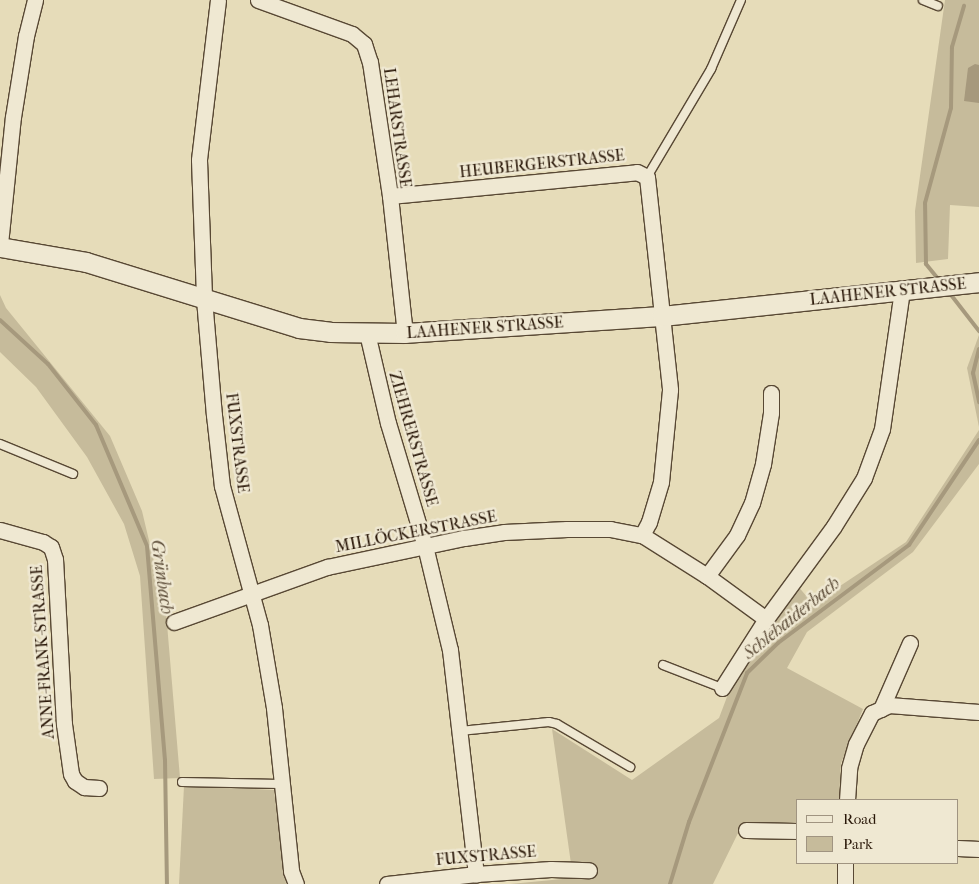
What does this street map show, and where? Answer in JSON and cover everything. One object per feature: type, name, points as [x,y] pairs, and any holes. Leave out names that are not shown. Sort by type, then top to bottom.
[{"type":"street","points":[[0,245],[13,117],[26,36],[35,0]]},
{"type":"street","name":"FUXSTRASSE","points":[[218,0],[199,160],[204,300],[222,486],[260,625],[274,708],[280,784],[291,871],[296,884]]},
{"type":"street","name":"LEHARSTRASSE","points":[[258,0],[352,34],[364,44],[370,62],[390,196],[405,333]]},
{"type":"street","name":"HEUBERGERSTRASSE","points":[[390,196],[637,172],[647,177]]},
{"type":"street","points":[[642,535],[649,522],[661,482],[668,427],[670,390],[647,177]]},
{"type":"street","name":"LAAHENER STRASSE","points":[[0,245],[86,262],[299,328],[367,334],[662,316],[979,282]]},
{"type":"street","points":[[722,688],[766,619],[834,526],[864,478],[882,430],[902,290]]},
{"type":"street","name":"ZIEHRERSTRASSE","points":[[367,334],[388,423],[425,546],[450,650],[476,874]]},
{"type":"street","points":[[707,576],[738,535],[752,503],[764,456],[771,413],[771,393]]},
{"type":"street","name":"MILLÖCKERSTRASSE","points":[[174,622],[327,567],[425,546],[504,532],[567,528],[610,530],[642,535],[707,576],[766,619]]},
{"type":"street","name":"ANNE-FRANK-STRASSE","points":[[0,530],[43,542],[50,547],[55,559],[64,724],[71,774],[75,781],[84,787],[99,788]]},
{"type":"street","points":[[881,709],[910,643]]},
{"type":"street","points":[[847,799],[849,768],[856,744],[872,713],[889,705],[979,712]]},
{"type":"street","points":[[746,830],[796,831]]},
{"type":"street","points":[[959,848],[979,848]]},
{"type":"street","points":[[845,864],[845,884]]},
{"type":"street","name":"FUXSTRASSE","points":[[387,884],[551,868],[589,870]]},
{"type":"lane","points":[[647,177],[711,69],[741,0]]},
{"type":"lane","points":[[923,0],[938,6]]},
{"type":"lane","points":[[0,444],[73,474]]},
{"type":"lane","points":[[663,665],[722,688]]},
{"type":"lane","points":[[460,730],[549,722],[557,724],[630,767]]},
{"type":"lane","points":[[182,782],[280,784]]},
{"type":"green space","points":[[945,0],[979,0],[979,207],[950,205],[948,259],[916,263],[915,211]]},
{"type":"green space","points":[[0,295],[6,308],[110,436],[142,511],[166,612],[180,778],[154,779],[140,576],[124,524],[87,457],[36,387],[0,352]]},
{"type":"green space","points":[[979,335],[979,427],[967,368]]},
{"type":"green space","points":[[979,430],[979,464],[913,552],[807,632],[787,668],[863,709],[841,763],[839,799],[796,799],[796,822],[743,823],[713,884],[510,884],[573,878],[552,729],[632,780],[719,718],[733,681],[797,585],[813,604],[906,542]]},
{"type":"green space","points":[[184,786],[274,790],[286,884],[179,884]]},
{"type":"shaded area","points":[[975,64],[979,65],[979,103],[964,101],[968,68]]},
{"type":"waterway","name":"Schlehaiderbach","points":[[939,280],[926,264],[925,203],[951,108],[952,47],[964,6]]},
{"type":"waterway","name":"Schlehaiderbach","points":[[948,291],[979,331]]},
{"type":"waterway","name":"Grünbach","points":[[0,320],[48,364],[96,425],[147,546],[165,760],[167,884]]},
{"type":"waterway","name":"Schlehaiderbach","points":[[979,349],[973,373],[979,402]]},
{"type":"waterway","name":"Schlehaiderbach","points":[[670,884],[689,822],[747,673],[778,643],[909,545],[979,440]]}]
